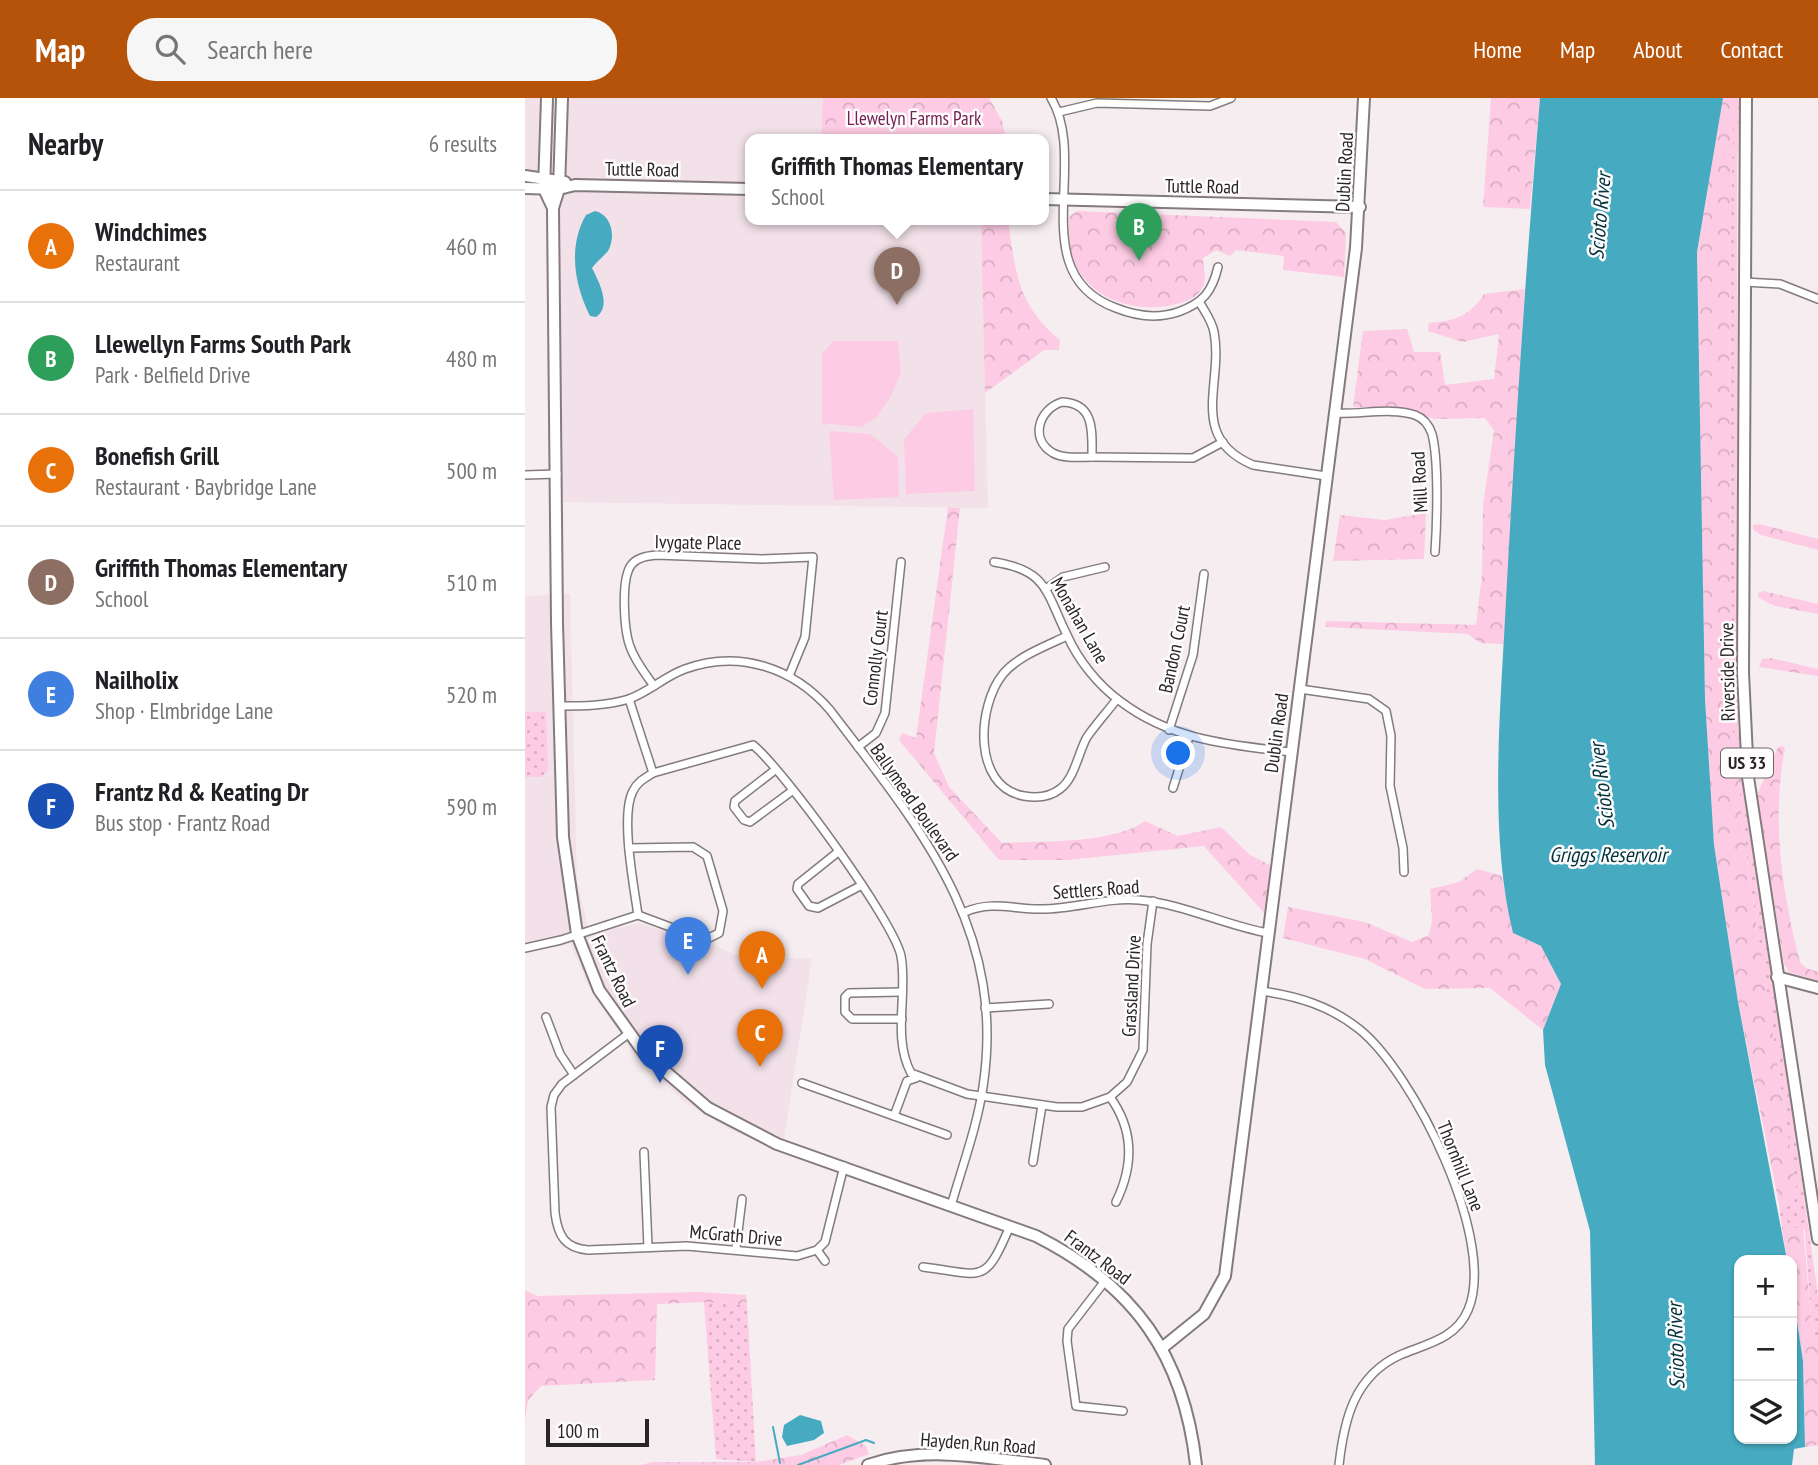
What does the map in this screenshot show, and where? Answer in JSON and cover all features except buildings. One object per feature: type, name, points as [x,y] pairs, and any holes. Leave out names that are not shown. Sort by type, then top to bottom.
[{"type":"main road","points":[[548,98],[552,183]]},
{"type":"main road","name":"Frantz Road","points":[[562,98],[552,183],[565,869],[577,934],[600,990],[628,1034],[666,1075],[708,1108],[777,1144],[1010,1226],[1060,1248],[1105,1281],[1143,1319],[1162,1348],[1182,1391],[1191,1421],[1196,1465]]},
{"type":"main road","name":"Dublin Road","points":[[1162,1348],[1204,1314],[1224,1276],[1360,207],[1364,98]]},
{"type":"main road","name":"Riverside Drive","points":[[1746,98],[1743,673],[1748,777],[1818,1239]]},
{"type":"main road","points":[[525,176],[552,183]]},
{"type":"main road","points":[[525,188],[552,183]]},
{"type":"main road","name":"Tuttle Road","points":[[552,183],[575,186],[745,189]]},
{"type":"main road","name":"Tuttle Road","points":[[1049,199],[1360,207]]},
{"type":"main road","points":[[1777,977],[1818,988]]},
{"type":"main road","name":"Hayden Run Road","points":[[868,1465],[905,1456],[948,1454],[1045,1465]]},
{"type":"street","points":[[1051,98],[1059,112],[1065,147],[1063,237],[1068,262],[1089,293],[1115,308],[1151,316],[1178,312],[1200,303],[1214,285],[1218,267]]},
{"type":"street","points":[[1059,112],[1097,103],[1210,106],[1231,98]]},
{"type":"street","points":[[1744,282],[1780,284],[1818,299]]},
{"type":"street","points":[[1200,303],[1215,335],[1212,409],[1216,432],[1223,442],[1242,460],[1253,465],[1327,476]]},
{"type":"street","points":[[1091,457],[1092,430],[1087,412],[1069,402],[1048,408],[1039,427],[1045,447],[1058,455],[1091,457],[1193,458],[1223,442]]},
{"type":"street","name":"Mill Road","points":[[1334,413],[1405,413],[1417,416],[1427,424],[1433,441],[1437,526],[1435,552]]},
{"type":"street","points":[[525,475],[557,474]]},
{"type":"street","name":"Ivygate Place","points":[[654,686],[630,649],[625,626],[626,578],[632,564],[644,556],[657,555],[762,559],[813,557],[805,637],[789,676]]},
{"type":"street","name":"Connolly Court","points":[[858,747],[876,733],[885,713],[901,562]]},
{"type":"street","name":"Monahan Lane","points":[[994,562],[1023,569],[1047,588],[1067,636],[1083,662],[1117,699],[1169,730],[1189,737],[1291,752]]},
{"type":"street","points":[[1047,588],[1063,577],[1105,567]]},
{"type":"street","name":"Bandon Court","points":[[1169,730],[1193,655],[1204,574]]},
{"type":"street","points":[[1067,636],[1012,665],[999,680],[988,713],[984,748],[986,763],[998,783],[1022,796],[1050,794],[1066,784],[1088,737],[1117,699]]},
{"type":"street","name":"Ballymead Boulevard","points":[[560,706],[592,706],[629,699],[685,669],[722,661],[751,662],[789,676],[818,697],[858,747],[934,851],[965,912],[973,940],[985,1009],[986,1061],[981,1096],[951,1206]]},
{"type":"street","points":[[991,674],[999,680]]},
{"type":"street","points":[[1300,689],[1359,696],[1379,703],[1386,711],[1391,736],[1390,786],[1404,855],[1404,872]]},
{"type":"street","points":[[629,699],[653,773]]},
{"type":"street","points":[[1173,788],[1189,737]]},
{"type":"street","points":[[638,915],[629,849],[629,805],[632,791],[641,780],[653,773],[753,745],[792,791],[862,885],[900,953],[902,1045],[907,1067],[916,1077],[981,1096],[1042,1105],[1082,1107],[1109,1097],[1127,1128],[1130,1144],[1126,1182],[1117,1202]]},
{"type":"street","points":[[775,770],[735,800],[734,807],[744,820],[750,822],[792,791]]},
{"type":"street","points":[[525,948],[638,915],[705,940],[719,933],[723,911],[707,856],[693,847],[629,849]]},
{"type":"street","points":[[838,852],[798,884],[797,889],[810,906],[818,908],[862,885]]},
{"type":"street","name":"Settlers Road","points":[[965,912],[989,904],[1061,909],[1118,900],[1153,901],[1183,907],[1235,926],[1268,933]]},
{"type":"street","name":"Grassland Drive","points":[[1109,1097],[1127,1082],[1143,1050],[1147,944],[1153,901]]},
{"type":"street","name":"Thornhill Lane","points":[[1261,991],[1297,997],[1330,1010],[1360,1030],[1388,1058],[1412,1093],[1442,1155],[1469,1234],[1473,1274],[1468,1310],[1458,1325],[1444,1338],[1397,1356],[1367,1379],[1346,1419],[1339,1465]]},
{"type":"street","points":[[901,992],[849,993],[845,1006],[846,1016],[852,1019],[902,1019]]},
{"type":"street","points":[[985,1009],[1049,1004]]},
{"type":"street","points":[[546,1017],[560,1054],[574,1075],[628,1034]]},
{"type":"street","name":"McGrath Drive","points":[[574,1075],[554,1094],[551,1107],[555,1213],[557,1229],[564,1242],[576,1249],[589,1250],[648,1247],[736,1248],[797,1256],[817,1250]]},
{"type":"street","points":[[894,1116],[907,1081],[916,1077]]},
{"type":"street","points":[[802,1083],[947,1135]]},
{"type":"street","points":[[1033,1162],[1042,1105]]},
{"type":"street","points":[[644,1152],[648,1247]]},
{"type":"street","points":[[825,1261],[817,1250],[829,1232],[844,1166]]},
{"type":"street","points":[[736,1248],[742,1199]]},
{"type":"street","points":[[923,1267],[971,1273],[985,1271],[995,1261],[1010,1226]]},
{"type":"street","points":[[1105,1281],[1071,1323],[1067,1341],[1076,1406],[1123,1411]]},
{"type":"shaded area","points":[[525,98],[823,98],[821,134],[745,134],[745,225],[981,225],[988,508],[553,502],[550,183],[525,182]]},
{"type":"shaded area","points":[[570,594],[577,879],[589,933],[642,923],[703,945],[717,946],[737,956],[812,959],[782,1152],[729,1129],[683,1101],[632,1052],[589,987],[570,944],[525,953],[525,596]]},
{"type":"green space","name":"Llewelyn Farms Park","points":[[823,98],[989,98],[1002,121],[1005,134],[821,134]]},
{"type":"green space","points":[[1491,98],[1540,98],[1530,209],[1483,207]]},
{"type":"green space","points":[[1723,98],[1734,98],[1729,267],[1732,725],[1747,860],[1797,1195],[1794,1201],[1779,1204],[1738,1002],[1714,845],[1705,699],[1697,252]]},
{"type":"green space","points":[[1734,98],[1740,98],[1737,172],[1738,727],[1818,1296],[1818,1348],[1811,1319],[1805,1231],[1803,1228],[1782,1229],[1779,1204],[1794,1201],[1797,1195],[1747,860],[1732,725],[1729,267]]},
{"type":"green space","points":[[836,119],[848,119],[847,134],[836,134]]},
{"type":"green space","points":[[851,119],[863,119],[862,134],[851,134]]},
{"type":"green space","points":[[1077,211],[1336,222],[1346,233],[1344,277],[1283,270],[1284,256],[1236,250],[1230,256],[1216,250],[1203,258],[1204,283],[1193,298],[1160,307],[1120,303],[1097,290],[1075,264],[1069,237],[1069,217]]},
{"type":"green space","points":[[981,225],[1009,225],[1016,271],[1027,301],[1046,327],[1060,340],[1059,350],[1044,350],[985,393]]},
{"type":"green space","points":[[1525,289],[1504,644],[1480,643],[1468,634],[1326,627],[1326,621],[1476,625],[1482,575],[1483,505],[1494,430],[1485,418],[1434,419],[1406,408],[1353,407],[1363,331],[1407,329],[1414,352],[1440,352],[1445,385],[1494,379],[1499,334],[1463,342],[1428,331],[1429,323],[1461,316],[1473,308],[1484,294]]},
{"type":"green space","points":[[833,341],[898,341],[901,372],[891,396],[877,417],[861,427],[822,423],[822,354]]},
{"type":"green space","points":[[973,409],[975,491],[906,494],[904,439],[926,413]]},
{"type":"green space","points":[[829,431],[870,434],[898,457],[899,497],[834,500]]},
{"type":"green space","points":[[948,507],[960,508],[934,753],[949,787],[1002,843],[1097,838],[1132,828],[1145,821],[1178,836],[1221,827],[1250,855],[1272,866],[1265,914],[1204,846],[1067,860],[999,860],[899,740],[902,733],[916,738]]},
{"type":"green space","points":[[1426,513],[1424,559],[1333,561],[1340,515],[1385,520]]},
{"type":"green space","points":[[1759,524],[1818,539],[1818,550],[1761,535],[1753,530],[1753,525]]},
{"type":"green space","points":[[1763,591],[1818,604],[1818,614],[1775,606],[1759,598],[1758,593]]},
{"type":"green space","points":[[1770,658],[1818,669],[1818,676],[1759,667],[1762,659]]},
{"type":"green space","points":[[525,712],[546,712],[548,771],[541,777],[525,777]]},
{"type":"green space","points":[[1778,747],[1785,748],[1779,829],[1784,883],[1800,962],[1806,968],[1818,972],[1818,981],[1789,972],[1784,964],[1757,795]]},
{"type":"green space","points":[[1477,869],[1502,876],[1513,933],[1541,946],[1561,984],[1543,1030],[1490,988],[1425,989],[1365,959],[1283,938],[1288,907],[1365,922],[1412,942],[1429,935],[1432,920],[1430,889],[1459,882]]},
{"type":"green space","points":[[1803,1228],[1811,1319],[1818,1348],[1818,1445],[1805,1447],[1803,1360],[1797,1321],[1797,1255],[1786,1255],[1782,1229]]},
{"type":"green space","points":[[525,1290],[537,1296],[698,1292],[746,1295],[747,1305],[704,1302],[657,1304],[655,1380],[541,1386],[528,1400],[525,1420]]},
{"type":"green space","points":[[704,1302],[747,1305],[756,1462],[716,1459]]},
{"type":"green space","points":[[847,1435],[866,1446],[869,1454],[839,1465],[642,1465],[651,1462],[756,1462],[801,1455]]},
{"type":"water","name":"Griggs Reservoir","points":[[1540,98],[1723,98],[1697,252],[1705,699],[1714,845],[1738,1002],[1786,1255],[1734,1255],[1734,1444],[1797,1444],[1797,1322],[1803,1361],[1805,1447],[1794,1449],[1792,1465],[1595,1465],[1590,1231],[1545,1065],[1543,1030],[1561,984],[1541,946],[1513,933],[1505,894],[1498,811],[1499,724],[1525,286]]},
{"type":"water","points":[[595,211],[601,213],[609,222],[612,233],[608,251],[592,268],[604,300],[601,312],[596,317],[590,316],[584,304],[575,265],[580,227],[586,215]]},
{"type":"water","points":[[800,1415],[821,1421],[824,1433],[814,1440],[787,1446],[782,1437],[784,1425]]},
{"type":"waterway","points":[[773,1427],[780,1463]]},
{"type":"waterway","points":[[798,1465],[866,1440],[874,1443]]},
{"type":"place","name":"Llewellyn Farms South Park","points":[[1139,261]]},
{"type":"place","name":"Griffith Thomas Elementary","points":[[897,305]]},
{"type":"place","name":"Nailholix","points":[[688,975]]},
{"type":"place","name":"Windchimes","points":[[762,989]]},
{"type":"place","name":"Bonefish Grill","points":[[760,1067]]},
{"type":"place","name":"Frantz Rd & Keating Dr","points":[[660,1083]]},
{"type":"water label","name":"Scioto River","points":[[1600,216]]},
{"type":"water label","name":"Scioto River","points":[[1602,786]]},
{"type":"water label","name":"Scioto River","points":[[1676,1346]]}]
